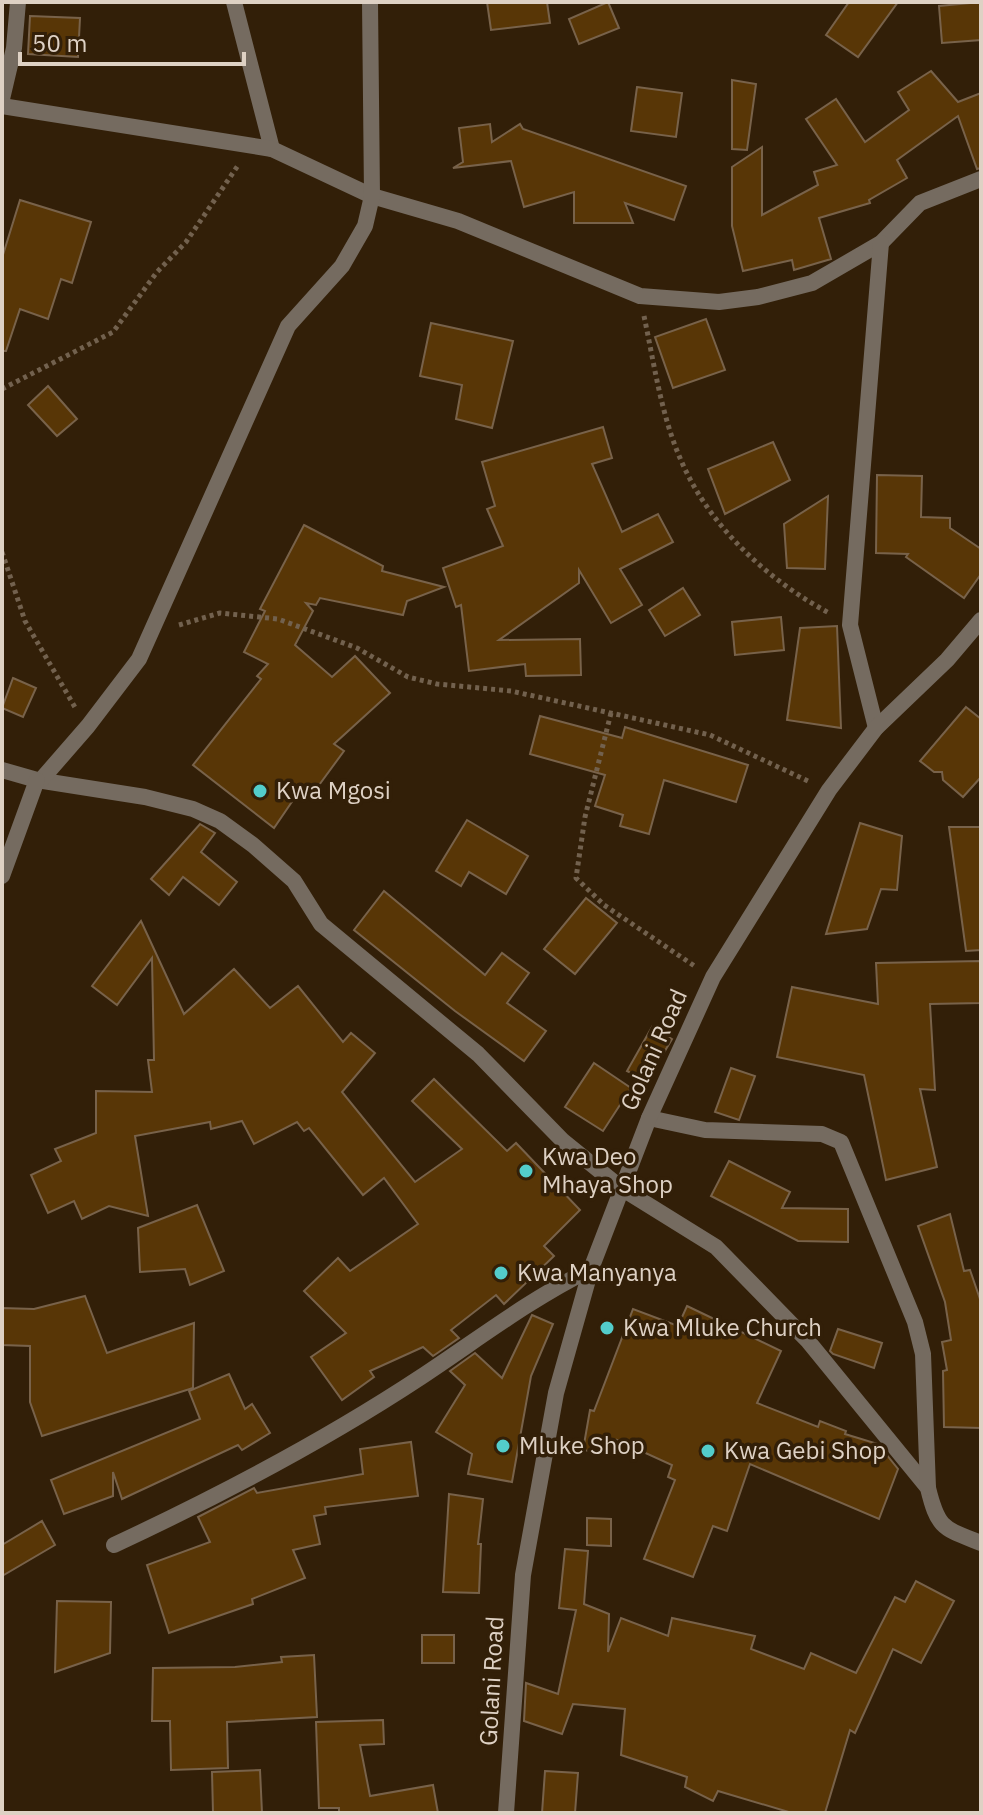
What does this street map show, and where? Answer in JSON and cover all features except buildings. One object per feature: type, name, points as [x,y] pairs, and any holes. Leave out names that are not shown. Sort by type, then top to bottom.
[{"type":"street","points":[[2,99],[14,48],[18,2]]},
{"type":"street","points":[[234,2],[272,149]]},
{"type":"street","points":[[2,876],[39,780],[127,678],[151,633],[288,326],[342,266],[365,226],[372,196],[370,2]]},
{"type":"street","points":[[2,106],[272,149],[372,196],[458,221],[640,296],[719,302],[758,297],[812,283],[881,243],[920,203],[981,179]]},
{"type":"street","points":[[876,728],[850,625],[881,243]]},
{"type":"street","name":"Golani Road","points":[[506,1813],[523,1575],[556,1393],[591,1269],[621,1188],[713,977],[829,790],[876,728],[947,660],[981,620]]},
{"type":"street","points":[[2,770],[39,780],[145,797],[193,809],[220,821],[294,881],[321,924],[478,1054],[563,1141],[621,1188],[716,1247],[808,1341],[928,1488]]},
{"type":"street","points":[[649,1118],[705,1130],[822,1134],[841,1142],[915,1322],[923,1354],[928,1488],[936,1519],[944,1529],[981,1543]]},
{"type":"street","points":[[114,1545],[199,1505],[293,1453],[419,1378],[552,1288],[591,1269]]},
{"type":"path","points":[[2,389],[113,332],[157,272],[186,242],[241,161],[272,149]]},
{"type":"path","points":[[640,296],[659,385],[680,459],[724,531],[763,571],[850,625]]},
{"type":"path","points":[[2,552],[25,621],[55,678],[88,726]]},
{"type":"path","points":[[151,633],[220,613],[278,619],[357,648],[408,677],[437,684],[511,691],[710,735],[829,790]]},
{"type":"path","points":[[611,713],[585,817],[576,878],[604,905],[651,940],[713,977]]},
{"type":"place","name":"Kwa Mgosi","points":[[260,791]]},
{"type":"place","name":"Kwa Deo Mhaya Shop","points":[[526,1171]]},
{"type":"place","name":"Kwa Manyanya","points":[[501,1273]]},
{"type":"place","name":"Kwa Mluke Church","points":[[607,1328]]},
{"type":"place","name":"Mluke Shop","points":[[503,1446]]},
{"type":"place","name":"Kwa Gebi Shop","points":[[708,1451]]}]
